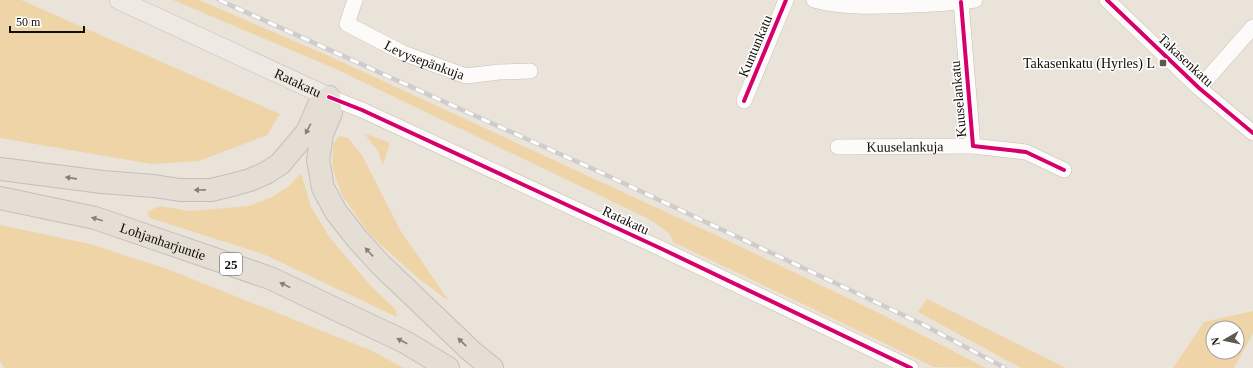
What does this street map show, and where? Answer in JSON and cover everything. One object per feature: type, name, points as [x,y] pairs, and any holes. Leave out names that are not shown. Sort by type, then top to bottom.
[{"type":"highway","points":[[0,169],[180,190],[212,190],[256,178],[266,174],[280,164],[307,132],[318,107],[329,97]]},
{"type":"highway","points":[[329,97],[331,113],[322,134],[318,160],[323,188],[336,212],[358,240],[380,264],[471,351],[492,368]]},
{"type":"highway","name":"Lohjanharjuntie","points":[[0,198],[95,218],[270,278],[405,342],[448,368]]},
{"type":"highway","name":"Lohjanharjuntie","points":[[0,212],[89,232],[177,259],[256,288],[400,356],[422,368]]},
{"type":"main road","name":"Ratakatu","points":[[119,0],[329,97]]},
{"type":"street","name":"Levysepänkuja","points":[[355,0],[347,24],[403,53],[466,76],[530,70]]},
{"type":"street","name":"Kuntunkatu","points":[[744,101],[786,0]]},
{"type":"street","points":[[814,0],[830,4],[876,7],[968,1]]},
{"type":"street","name":"Takasenkatu","points":[[1107,0],[1199,88],[1253,132]]},
{"type":"street","name":"Kuuselankatu","points":[[968,1],[973,146],[1026,152],[1064,170]]},
{"type":"street","points":[[1199,88],[1253,27]]},
{"type":"street","name":"Ratakatu","points":[[329,97],[362,110],[662,249],[911,368]]},
{"type":"street","name":"Kuuselankuja","points":[[838,147],[973,146]]},
{"type":"shaded area","points":[[0,0],[21,0],[280,114],[267,135],[199,161],[152,164],[0,138]]},
{"type":"shaded area","points":[[173,0],[199,0],[331,57],[735,244],[881,314],[986,368],[934,367],[673,242],[670,234],[651,220],[336,69]]},
{"type":"shaded area","points":[[364,133],[390,143],[383,165],[378,151]]},
{"type":"shaded area","points":[[340,136],[348,138],[362,155],[400,230],[449,301],[419,279],[369,234],[342,195],[332,168],[333,143]]},
{"type":"shaded area","points":[[301,173],[311,207],[330,238],[370,285],[396,310],[397,317],[263,254],[150,218],[147,212],[159,206],[190,211],[249,206],[272,197],[289,186]]},
{"type":"shaded area","points":[[0,225],[90,244],[170,270],[370,350],[404,368],[4,368],[0,361]]},
{"type":"shaded area","points":[[927,299],[1066,368],[1021,368],[918,312]]},
{"type":"shaded area","points":[[1253,311],[1253,333],[1245,348],[1245,320],[1213,320]]},
{"type":"shaded area","points":[[1205,322],[1205,360],[1238,360],[1234,368],[1173,368]]},
{"type":"railway","points":[[219,0],[602,173],[922,324],[1005,368]]},
{"type":"cycle path","points":[[744,101],[786,0]]},
{"type":"cycle path","points":[[1107,0],[1199,88],[1253,133]]},
{"type":"cycle path","points":[[961,2],[973,146],[1026,152],[1064,170]]},
{"type":"cycle path","points":[[329,97],[362,110],[662,249],[911,368]]},
{"type":"place","name":"Takasenkatu (Hyrles) L","points":[[1163,63]]}]
